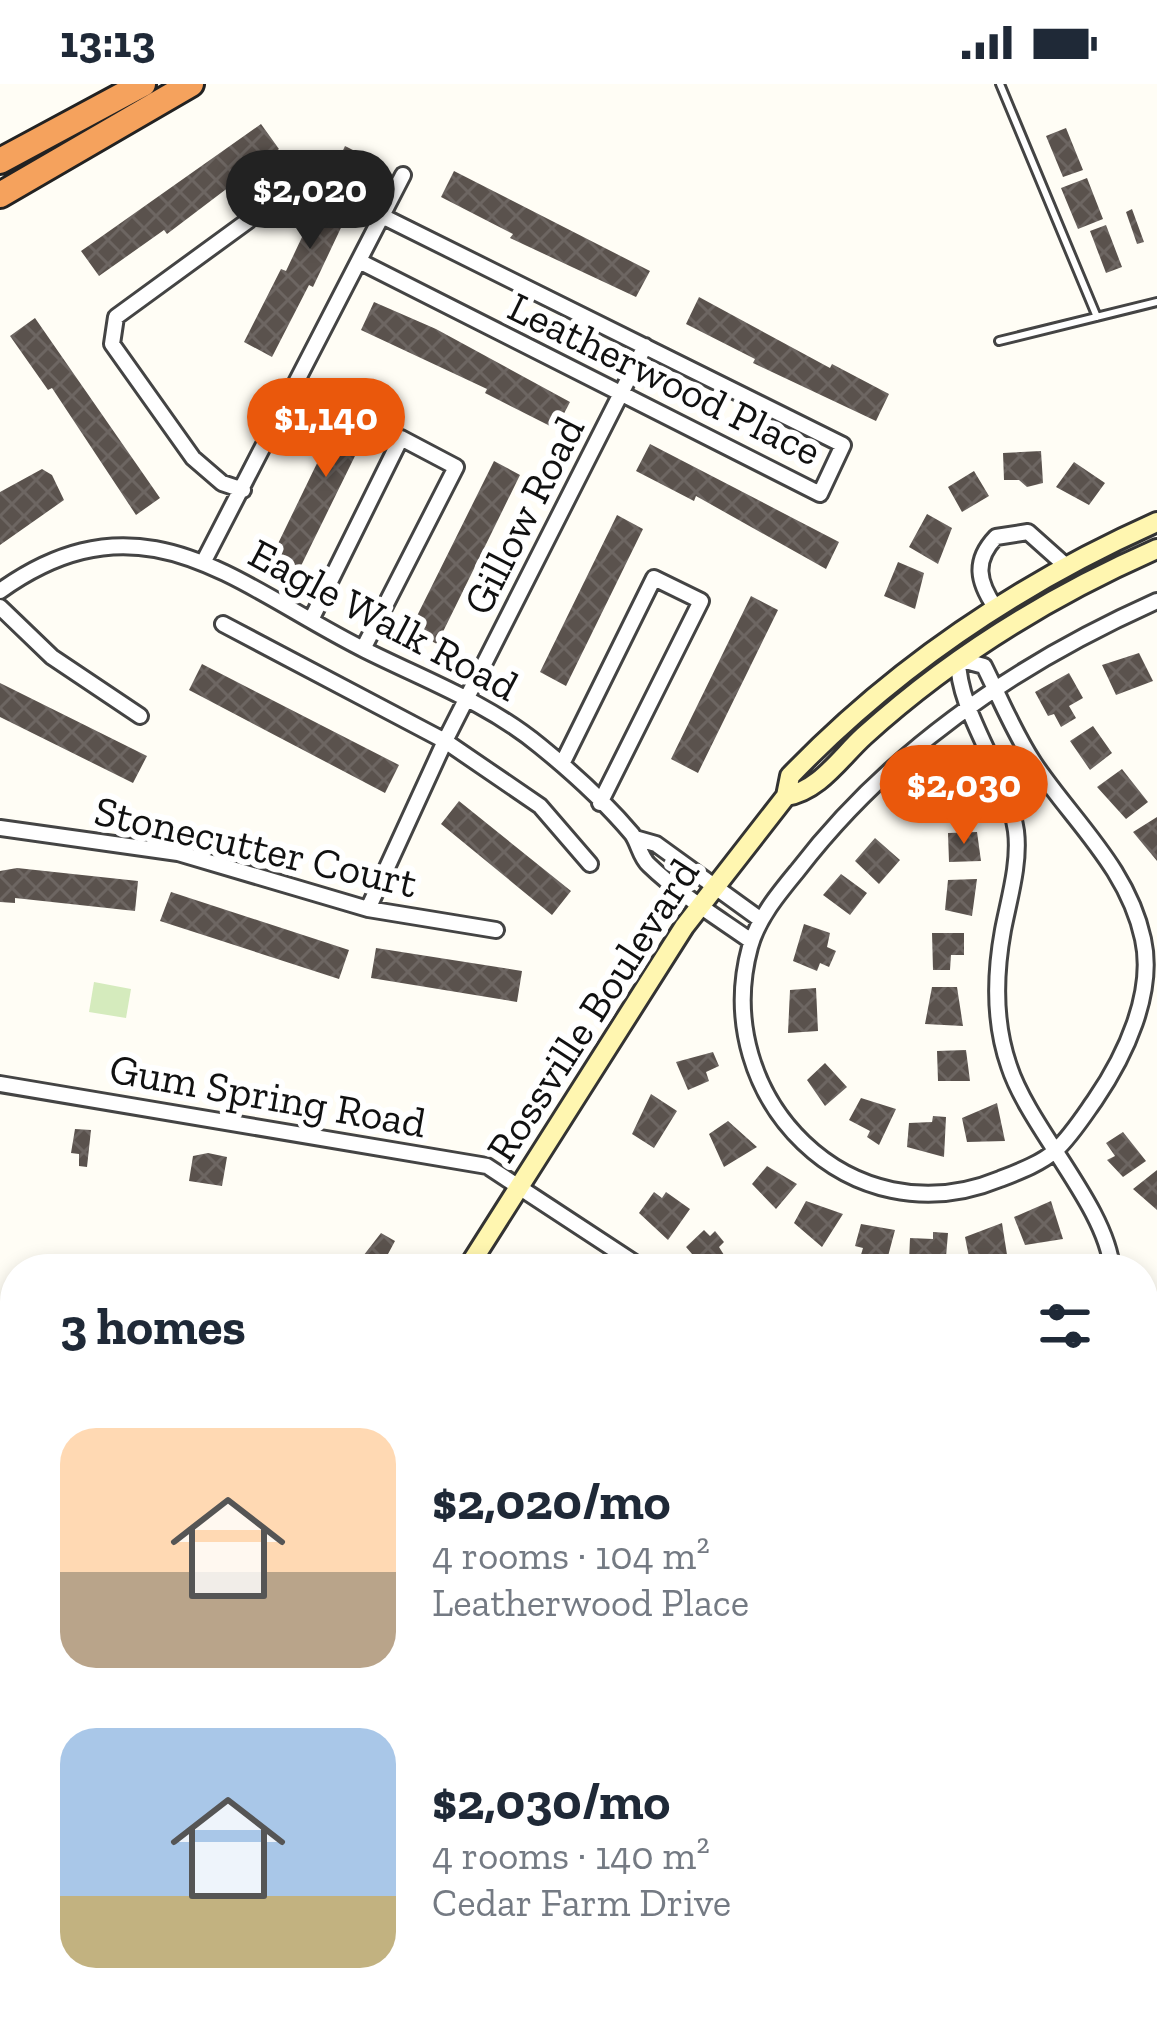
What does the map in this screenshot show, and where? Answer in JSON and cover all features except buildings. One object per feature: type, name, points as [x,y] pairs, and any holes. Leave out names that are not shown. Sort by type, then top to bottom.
[{"type":"highway","points":[[0,161],[143,84]]},
{"type":"highway","points":[[0,195],[191,84]]},
{"type":"main road","name":"Rossville Boulevard","points":[[477,1254],[700,905],[786,796],[790,776],[902,671],[994,607],[1065,565],[1157,522]]},
{"type":"main road","name":"Rossville Boulevard","points":[[786,796],[806,793],[862,738],[958,659],[1054,599],[1157,549]]},
{"type":"street","points":[[205,559],[403,175]]},
{"type":"street","name":"Leatherwood Place","points":[[359,261],[820,494],[843,445],[382,216]]},
{"type":"street","points":[[243,490],[222,483],[194,458],[118,354],[112,332],[116,317],[249,220]]},
{"type":"street","name":"Gillow Road","points":[[368,909],[445,742],[645,346]]},
{"type":"street","points":[[311,620],[401,438],[456,467],[363,649]]},
{"type":"street","points":[[994,607],[980,584],[979,571],[996,537],[1028,532],[1065,565]]},
{"type":"street","name":"Eagle Walk Road","points":[[0,591],[37,567],[92,549],[156,548],[205,559],[363,649],[512,724],[562,764],[635,838],[644,862],[752,941]]},
{"type":"street","points":[[562,764],[654,578],[700,601],[600,803]]},
{"type":"street","points":[[1106,1254],[1083,1198],[1054,1152],[1008,1065],[995,983],[1016,834],[1002,774],[970,705],[958,683],[958,659],[984,666],[996,689],[1032,760],[1112,865],[1150,955],[1138,1010],[1108,1081],[1054,1152],[973,1190],[897,1191],[832,1169],[794,1134],[764,1092],[746,1043],[743,982],[761,920],[829,830],[900,760],[970,705],[996,689],[1062,647],[1157,601]]},
{"type":"street","points":[[0,607],[52,657],[140,716]]},
{"type":"street","points":[[223,624],[445,742],[539,806],[590,864]]},
{"type":"street","points":[[1002,774],[1032,760]]},
{"type":"street","name":"Stonecutter Court","points":[[0,828],[178,853],[368,909],[496,930]]},
{"type":"street","name":"Eagle Walk Road","points":[[635,838],[656,844],[761,920]]},
{"type":"street","points":[[1138,1010],[1157,999]]},
{"type":"street","name":"Gum Spring Road","points":[[0,1084],[487,1166],[622,1254]]},
{"type":"lane","points":[[1000,84],[1097,317]]},
{"type":"lane","points":[[999,341],[1157,302]]},
{"type":"green space","points":[[94,982],[131,989],[126,1018],[89,1012]]}]
